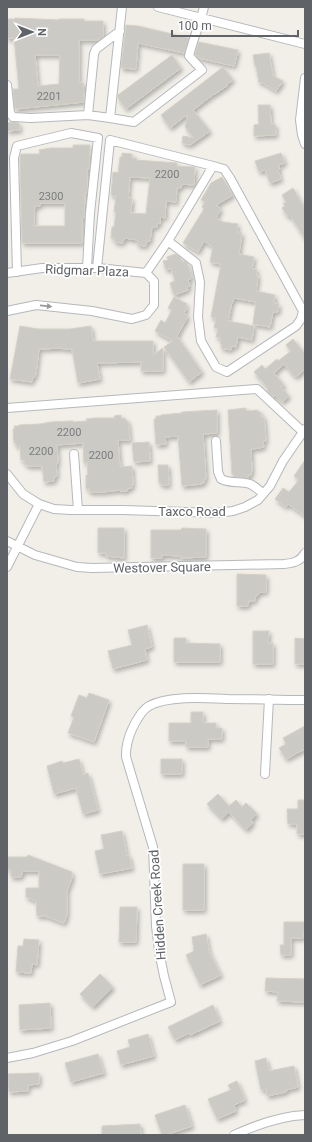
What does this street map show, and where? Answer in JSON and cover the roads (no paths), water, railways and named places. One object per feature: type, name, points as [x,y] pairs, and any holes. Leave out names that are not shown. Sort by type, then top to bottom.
[{"type":"street","points":[[110,118],[122,7]]},
{"type":"street","points":[[158,7],[305,44]]},
{"type":"street","points":[[7,85],[10,113],[13,116],[31,118],[88,115],[134,122],[202,70],[189,56],[193,39],[202,18],[204,7]]},
{"type":"street","points":[[88,115],[94,54],[96,49],[120,30]]},
{"type":"street","points":[[305,78],[300,120],[305,144]]},
{"type":"street","points":[[17,272],[14,158],[17,146],[71,133],[98,138],[90,212],[87,268]]},
{"type":"street","points":[[96,268],[110,140],[224,169],[303,311],[301,319],[296,326],[227,372],[216,367],[201,341],[198,317],[200,282],[196,263],[168,241]]},
{"type":"street","points":[[146,273],[168,241],[213,166]]},
{"type":"street","name":"Ridgmar Plaza","points":[[7,273],[42,268],[96,268],[146,273],[154,281],[154,306],[146,315],[132,319],[92,311],[36,306],[7,311]]},
{"type":"street","points":[[7,408],[257,389],[304,430]]},
{"type":"street","name":"Taxco Road","points":[[7,474],[23,494],[39,504],[54,509],[217,513],[234,511],[258,500],[270,486],[282,461],[304,430]]},
{"type":"street","points":[[216,441],[218,472],[221,479],[228,482],[255,486],[263,494]]},
{"type":"street","points":[[74,454],[78,510]]},
{"type":"street","points":[[7,567],[39,504]]},
{"type":"street","name":"Westover Square","points":[[7,541],[35,555],[77,567],[92,568],[284,564],[294,563],[302,559],[305,553]]},
{"type":"street","name":"Hidden Creek Road","points":[[7,1058],[33,1053],[72,1041],[171,1002],[164,976],[156,926],[153,847],[126,757],[126,746],[131,731],[144,710],[160,701],[173,699],[202,698],[305,700]]},
{"type":"street","points":[[265,774],[269,699]]},
{"type":"street","points":[[234,1135],[255,1125],[305,1115]]}]
